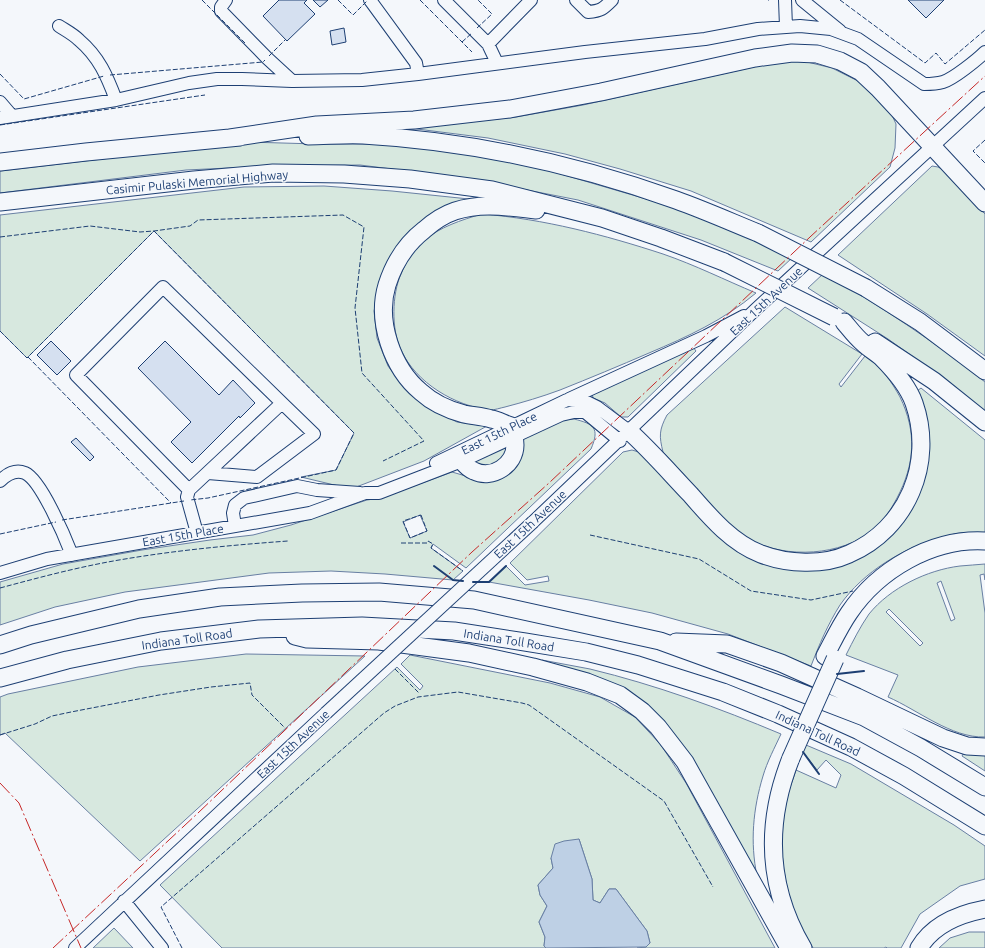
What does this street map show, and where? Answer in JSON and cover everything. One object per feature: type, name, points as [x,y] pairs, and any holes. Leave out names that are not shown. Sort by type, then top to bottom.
[{"type":"highway","points":[[0,162],[230,138],[317,125],[414,120],[510,109],[601,92],[755,58],[792,53],[817,54],[840,61],[861,72],[878,88],[985,202]]},
{"type":"highway","points":[[230,138],[362,135],[436,142],[519,155],[615,180],[677,200],[758,232],[866,288],[920,322],[985,371]]},
{"type":"highway","name":"Casimir Pulaski Memorial Highway","points":[[0,202],[194,180],[273,173],[344,174],[410,179],[492,190],[602,218],[661,238],[724,262],[839,319],[934,381],[985,422]]},
{"type":"highway","points":[[462,461],[467,467],[478,472],[490,473],[498,471],[505,466],[514,452],[515,444],[512,431],[491,419],[464,414],[444,407],[421,392],[405,375],[393,354],[387,334],[384,311],[387,285],[398,258],[415,237],[433,222],[453,211],[474,206],[503,206],[602,218]]},
{"type":"highway","points":[[624,436],[648,448],[723,530],[759,554],[782,561],[804,563],[848,555],[868,544],[886,529],[900,512],[912,492],[919,472],[921,448],[919,421],[914,402],[905,386],[881,357],[862,342],[839,319]]},
{"type":"highway","points":[[787,945],[767,884],[763,858],[765,809],[773,778],[786,756],[830,657],[843,622],[864,594],[880,579],[900,564],[914,556],[951,544],[978,540],[985,541]]},
{"type":"highway","points":[[830,657],[845,637],[857,617],[872,600],[906,573],[926,563],[951,554],[985,552]]},
{"type":"highway","points":[[0,645],[31,635],[139,609],[220,597],[379,592],[474,600],[660,641],[781,685],[864,717],[921,748],[985,787]]},
{"type":"highway","name":"Indiana Toll Road","points":[[0,678],[67,660],[161,641],[259,629],[362,626],[454,632],[525,642],[578,651],[638,665],[723,692],[778,714],[851,747],[904,776],[985,826]]},
{"type":"highway","points":[[259,629],[306,639],[378,641],[469,653],[533,667],[587,682],[620,696],[642,710],[658,726],[685,762],[787,945]]},
{"type":"highway","points":[[660,641],[727,644],[781,663],[943,738],[967,746],[985,748]]},
{"type":"highway","points":[[786,756],[775,813],[773,836],[774,857],[782,902],[790,923],[803,948]]},
{"type":"highway","points":[[919,948],[937,928],[952,918],[969,912],[985,909]]},
{"type":"street","points":[[226,0],[221,7],[221,11],[292,81]]},
{"type":"street","points":[[370,0],[416,63],[418,74]]},
{"type":"street","points":[[444,0],[488,44],[497,63]]},
{"type":"street","points":[[488,44],[531,0]]},
{"type":"street","points":[[576,0],[588,12],[603,9],[612,0]]},
{"type":"street","points":[[785,0],[786,27]]},
{"type":"street","points":[[802,0],[842,33]]},
{"type":"street","points":[[59,26],[79,39],[93,54],[107,75],[116,100]]},
{"type":"street","points":[[0,102],[6,117],[116,100],[189,83],[217,79],[348,81],[418,74],[497,63],[705,39],[758,29],[800,26],[831,29],[858,39],[924,84],[945,82],[985,52]]},
{"type":"street","name":"East 15th Avenue","points":[[74,948],[533,522],[755,310],[985,98]]},
{"type":"street","points":[[189,490],[76,376],[163,287],[314,434],[257,477],[208,473]]},
{"type":"street","name":"East 15th Place","points":[[0,573],[47,559],[72,554],[310,513],[365,494],[379,493],[462,461],[567,400],[699,339],[755,310]]},
{"type":"street","points":[[567,400],[584,402],[596,407],[624,436]]},
{"type":"street","points":[[196,532],[187,497],[189,490],[282,403]]},
{"type":"street","name":"East 15th Place","points":[[365,494],[377,485],[434,464],[512,431],[574,412],[585,412],[624,436]]},
{"type":"street","points":[[0,481],[12,472],[26,474],[37,486],[58,521],[72,554]]},
{"type":"street","points":[[235,526],[233,513],[235,505],[244,498],[297,486],[317,490],[365,494]]},
{"type":"street","points":[[124,901],[162,948]]},
{"type":"shaded area","points":[[799,60],[832,68],[858,81],[891,113],[896,124],[895,148],[890,167],[811,242],[691,191],[620,169],[565,154],[488,138],[409,128],[516,117],[583,105],[776,62]]},
{"type":"shaded area","points":[[247,142],[375,144],[445,149],[537,167],[653,201],[726,226],[793,257],[778,271],[701,240],[578,200],[471,179],[360,165],[271,166],[186,170],[0,193],[0,171]]},
{"type":"shaded area","points":[[932,166],[946,171],[985,214],[985,356],[927,314],[838,255]]},
{"type":"shaded area","points":[[324,186],[469,199],[436,211],[381,282],[374,311],[377,338],[388,366],[404,387],[427,407],[457,422],[487,426],[424,461],[351,489],[301,477],[336,470],[354,433],[154,231],[27,358],[0,331],[0,215],[244,187]]},
{"type":"shaded area","points":[[482,214],[505,216],[551,224],[619,240],[675,258],[756,293],[731,312],[691,334],[553,393],[492,410],[463,404],[438,391],[416,373],[408,362],[398,342],[394,322],[394,301],[398,282],[405,265],[416,248],[423,241],[459,221]]},
{"type":"shaded area","points":[[824,273],[906,324],[985,382],[985,413],[926,366],[888,339],[808,288]]},
{"type":"shaded area","points":[[785,307],[862,354],[839,384],[841,387],[865,356],[881,369],[900,397],[909,423],[912,448],[910,460],[903,485],[890,511],[873,530],[860,539],[830,550],[797,552],[780,550],[765,546],[745,537],[734,529],[720,515],[663,452],[660,437],[662,425],[667,415]]},
{"type":"shaded area","points":[[693,347],[696,351],[628,417],[621,417],[605,403],[593,398],[592,393]]},
{"type":"shaded area","points":[[921,388],[985,440],[985,534],[959,533],[928,541],[899,554],[872,572],[849,593],[840,605],[824,635],[811,666],[728,634],[652,613],[489,582],[506,566],[525,585],[549,581],[548,576],[527,580],[510,563],[623,452],[632,450],[642,453],[714,533],[738,552],[769,565],[825,567],[912,506],[917,391]]},
{"type":"shaded area","points":[[574,419],[591,425],[595,432],[595,436],[591,449],[466,568],[433,544],[431,548],[463,571],[453,580],[331,571],[269,573],[125,592],[55,607],[0,625],[0,582],[63,564],[142,550],[253,535],[291,525],[367,500],[381,498],[452,472],[476,479],[489,480],[521,439],[563,420]],"holes":[[[420,515],[427,531],[410,538],[403,522]]]},
{"type":"shaded area","points":[[508,445],[507,455],[489,468],[472,462]]},
{"type":"shaded area","points":[[985,564],[985,580],[984,574],[980,575],[985,613],[985,737],[972,736],[947,728],[888,697],[898,675],[846,655],[869,614],[887,596],[898,588],[922,576],[947,568]],"holes":[[[941,581],[955,619],[951,621],[937,583]],[[889,609],[923,643],[920,646],[886,612]]]},
{"type":"shaded area","points":[[246,654],[365,656],[140,861],[5,733],[0,735],[0,697],[8,694],[138,667]]},
{"type":"shaded area","points":[[410,655],[550,683],[600,697],[635,717],[661,745],[686,783],[775,948],[637,948],[646,947],[650,943],[647,931],[616,889],[609,889],[600,903],[593,900],[592,879],[579,839],[551,858],[553,868],[538,885],[540,895],[547,906],[539,922],[545,937],[544,946],[546,948],[222,948],[160,885],[397,667],[420,690],[423,686],[401,664]]},
{"type":"shaded area","points":[[542,660],[590,669],[639,682],[711,706],[781,734],[765,771],[757,801],[753,838],[757,876],[659,719],[542,663]]},
{"type":"shaded area","points":[[806,745],[851,764],[954,825],[985,846],[985,879],[960,886],[920,914],[901,948],[813,948],[799,924],[793,910],[785,880],[783,864],[783,817],[788,794],[796,770],[836,788],[841,775],[826,760],[817,770],[803,752]]},
{"type":"shaded area","points":[[965,751],[985,754],[985,771],[962,756]]},
{"type":"shaded area","points":[[114,928],[133,948],[93,948]]},
{"type":"shaded area","points":[[969,932],[985,932],[985,948],[939,948],[950,938]]},
{"type":"water","points":[[579,839],[592,879],[593,900],[600,903],[609,889],[616,889],[647,931],[650,943],[646,947],[546,948],[544,946],[545,937],[539,922],[547,906],[540,895],[538,885],[553,868],[551,858],[555,844]]},
{"type":"building","points":[[279,0],[307,0],[304,3],[315,14],[287,41],[263,16]]},
{"type":"building","points":[[313,0],[328,0],[320,7]]},
{"type":"building","points":[[908,0],[944,0],[926,18]]},
{"type":"building","points":[[344,28],[346,42],[332,45],[330,31]]},
{"type":"building","points":[[51,341],[71,361],[57,375],[37,355]]},
{"type":"building","points":[[165,341],[219,395],[233,380],[255,403],[240,418],[239,416],[192,463],[171,442],[191,422],[138,368]]},
{"type":"building","points":[[76,438],[94,457],[90,461],[71,442]]},
{"type":"fence","points":[[202,0],[245,43]]},
{"type":"fence","points":[[338,0],[353,15],[367,1]]},
{"type":"fence","points":[[420,0],[472,52]]},
{"type":"fence","points":[[477,28],[492,14],[478,0]]},
{"type":"fence","points":[[840,0],[925,63],[936,53],[945,64],[985,30]]},
{"type":"fence","points":[[462,42],[472,33]]},
{"type":"fence","points":[[269,56],[286,39]]},
{"type":"fence","points":[[110,75],[263,62],[265,60]]},
{"type":"fence","points":[[0,74],[24,99],[104,76]]},
{"type":"fence","points":[[0,125],[205,95]]},
{"type":"fence","points":[[985,140],[973,151],[985,163]]},
{"type":"fence","points":[[0,237],[90,226],[140,232],[190,226],[198,220],[343,215],[364,227],[355,308],[362,373],[424,441],[383,461]]},
{"type":"fence","points":[[0,331],[27,358],[154,231],[354,433],[336,470],[208,498],[190,500]]},
{"type":"fence","points":[[28,357],[171,503]]},
{"type":"fence","points":[[62,520],[184,501]]},
{"type":"fence","points":[[421,515],[427,531],[410,538],[403,521],[421,515]]},
{"type":"fence","points":[[0,534],[56,522]]},
{"type":"fence","points":[[590,535],[699,559],[751,591],[811,600],[853,591]]},
{"type":"fence","points":[[0,588],[77,568],[125,559],[206,548],[288,541]]},
{"type":"fence","points":[[401,543],[427,543],[428,541],[433,544],[431,548],[463,571]]},
{"type":"fence","points":[[395,669],[419,693]]},
{"type":"fence","points":[[0,735],[35,724],[52,716],[71,712],[159,695],[250,683],[252,695],[285,728]]},
{"type":"fence","points":[[182,948],[161,907],[384,713],[395,706],[418,697],[458,692],[529,705],[664,801],[713,887]]},
{"type":"wall","points":[[434,566],[453,580],[463,581]]},
{"type":"wall","points":[[473,582],[489,582],[506,566]]},
{"type":"wall","points":[[837,674],[864,671]]},
{"type":"wall","points":[[803,752],[819,774]]},
{"type":"power","points":[[53,948],[198,813],[472,552],[549,483],[810,237],[985,76]]},
{"type":"power","points":[[0,783],[19,803],[81,948]]}]
